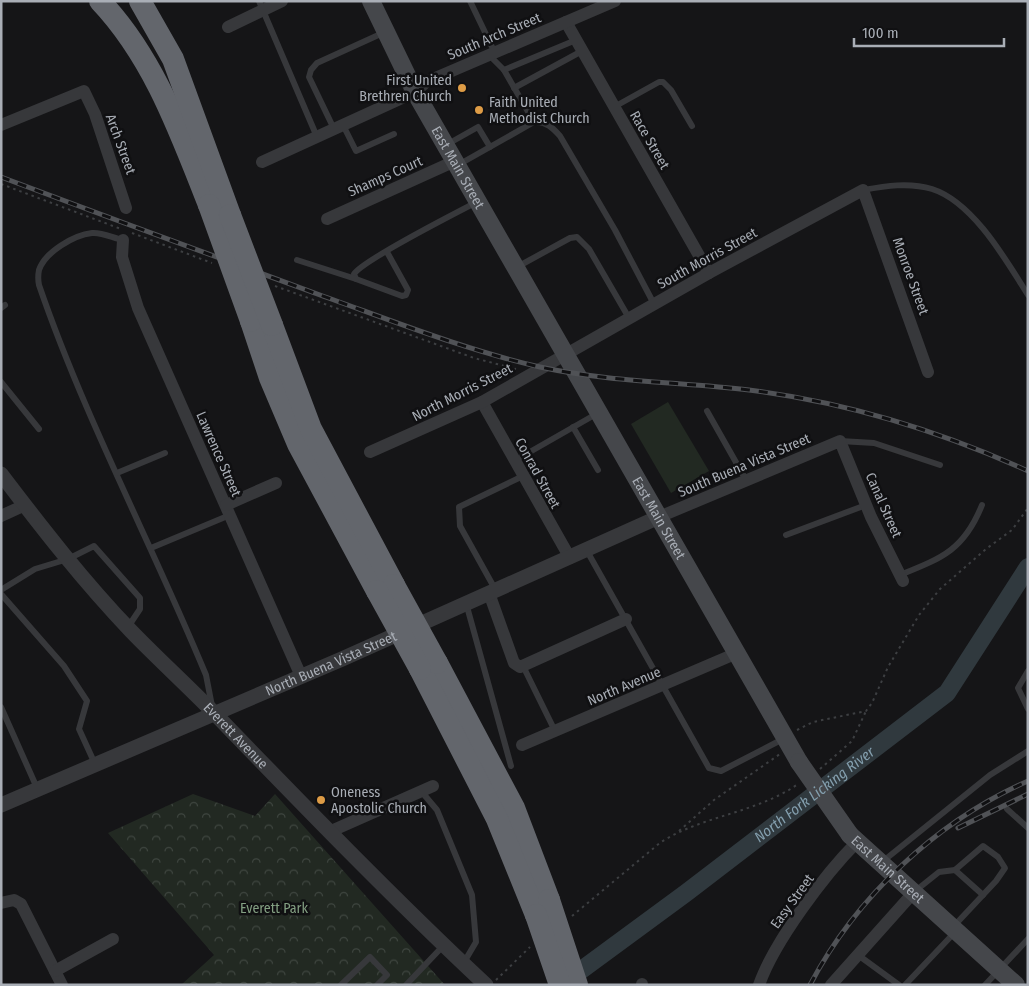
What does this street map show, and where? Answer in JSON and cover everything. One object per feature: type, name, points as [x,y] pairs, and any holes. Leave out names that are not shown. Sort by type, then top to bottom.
[{"type":"highway","points":[[81,1],[102,24],[127,57],[147,90],[183,139]]},
{"type":"highway","points":[[100,1],[121,24],[138,48],[160,87],[261,323]]},
{"type":"highway","points":[[119,1],[131,15],[185,95]]},
{"type":"highway","points":[[140,1],[173,59],[230,215],[261,323],[270,378],[298,444],[386,588],[428,666],[577,985]]},
{"type":"highway","points":[[542,907],[560,985]]},
{"type":"main road","name":"East Main Street","points":[[371,1],[416,92],[791,749],[854,838],[1016,985]]},
{"type":"street","points":[[228,27],[261,6],[282,1]]},
{"type":"street","name":"South Arch Street","points":[[262,162],[416,92],[426,82],[615,1]]},
{"type":"street","name":"Race Street","points":[[566,22],[709,273]]},
{"type":"street","name":"Arch Street","points":[[1,126],[84,91],[98,123],[126,208]]},
{"type":"street","name":"Shamps Court","points":[[327,219],[456,163]]},
{"type":"street","name":"South Morris Street","points":[[566,354],[709,273],[863,190]]},
{"type":"street","name":"Monroe Street","points":[[863,190],[928,372]]},
{"type":"street","name":"Lawrence Street","points":[[123,240],[122,257],[138,308],[301,676]]},
{"type":"street","name":"North Morris Street","points":[[370,452],[482,402],[566,354]]},
{"type":"street","name":"Conrad Street","points":[[482,402],[570,558]]},
{"type":"street","name":"South Buena Vista Street","points":[[659,517],[840,441]]},
{"type":"street","name":"Canal Street","points":[[840,441],[866,505],[901,578]]},
{"type":"street","name":"Everett Avenue","points":[[1,474],[68,559],[128,628],[213,712],[328,832],[462,965],[486,981]]},
{"type":"street","points":[[228,510],[276,483]]},
{"type":"street","points":[[1,516],[24,505]]},
{"type":"street","name":"North Buena Vista Street","points":[[1,805],[587,551],[659,517]]},
{"type":"street","points":[[492,592],[514,663],[520,667],[626,619]]},
{"type":"street","name":"North Avenue","points":[[522,745],[736,653]]},
{"type":"street","points":[[328,832],[433,786]]},
{"type":"street","name":"Easy Street","points":[[759,985],[772,957],[793,923],[844,855],[854,838]]},
{"type":"street","points":[[831,985],[914,892]]},
{"type":"street","points":[[1,903],[14,900],[21,904],[62,985]]},
{"type":"street","points":[[55,971],[113,939]]},
{"type":"lane","points":[[470,1],[491,53],[504,70],[534,122]]},
{"type":"lane","points":[[261,6],[317,137]]},
{"type":"lane","points":[[386,31],[317,63],[311,70],[310,77],[339,127],[356,151],[394,134]]},
{"type":"lane","points":[[504,70],[579,46]]},
{"type":"lane","points":[[514,88],[579,46]]},
{"type":"lane","points":[[614,108],[658,82],[663,82],[671,90],[692,126]]},
{"type":"lane","points":[[456,163],[490,147],[534,122],[541,122],[552,127],[560,136],[615,230],[654,304]]},
{"type":"lane","points":[[446,145],[478,127],[490,147]]},
{"type":"lane","points":[[863,190],[907,185],[930,188],[956,202],[980,226],[1028,295]]},
{"type":"lane","points":[[356,279],[354,274],[357,269],[478,201]]},
{"type":"lane","points":[[123,240],[94,233],[78,237],[49,255],[42,264],[38,274],[42,295],[96,430],[151,548],[206,675],[213,712]]},
{"type":"lane","points":[[516,267],[570,238],[577,238],[589,249],[629,318]]},
{"type":"lane","points":[[297,260],[402,296],[406,295],[408,290],[387,252]]},
{"type":"lane","points":[[2,383],[39,429]]},
{"type":"lane","points":[[707,411],[746,480]]},
{"type":"lane","points":[[514,461],[600,412]]},
{"type":"lane","points":[[573,427],[598,470]]},
{"type":"lane","points":[[840,441],[874,443],[940,465]]},
{"type":"lane","points":[[116,474],[165,453]]},
{"type":"lane","points":[[492,592],[460,526],[459,507],[523,476]]},
{"type":"lane","points":[[786,535],[866,505]]},
{"type":"lane","points":[[901,578],[933,562],[956,547],[973,528],[982,506]]},
{"type":"lane","points":[[151,548],[228,510]]},
{"type":"lane","points":[[96,765],[79,728],[87,701],[64,666],[1,592],[35,569],[68,559],[94,546],[139,594],[142,603],[128,628]]},
{"type":"lane","points":[[587,551],[709,768],[721,771],[791,749]]},
{"type":"lane","points":[[465,603],[510,766]]},
{"type":"lane","points":[[523,666],[555,731]]},
{"type":"lane","points":[[1028,671],[1018,688],[1028,709]]},
{"type":"lane","points":[[1,707],[38,789]]},
{"type":"lane","points":[[881,863],[990,774],[1028,751]]},
{"type":"lane","points":[[420,791],[437,810],[472,895],[476,942],[462,965]]},
{"type":"lane","points":[[1007,809],[1028,828]]},
{"type":"lane","points":[[905,985],[1005,868],[998,857],[983,846],[956,870],[938,872],[914,892]]},
{"type":"lane","points":[[956,870],[983,895]]},
{"type":"lane","points":[[985,985],[1028,939]]},
{"type":"lane","points":[[406,985],[443,946]]},
{"type":"lane","points":[[858,955],[899,985]]},
{"type":"lane","points":[[340,985],[370,957],[387,975],[377,985]]},
{"type":"path","points":[[815,772],[852,741],[888,667],[919,615],[940,590],[986,549],[1012,530],[1028,508]]},
{"type":"path","points":[[571,917],[714,800],[791,749],[814,722],[866,711]]},
{"type":"path","points":[[677,832],[704,821],[756,805],[787,792],[801,782]]},
{"type":"path","points":[[486,981],[532,945]]},
{"type":"green space","points":[[668,402],[709,471],[671,493],[631,424]]},
{"type":"green space","name":"Everett Park","points":[[193,794],[255,816],[275,794],[445,985],[181,985],[214,955],[108,833]]},
{"type":"waterway","name":"North Fork Licking River","points":[[565,982],[686,893],[947,693],[1028,567]]},
{"type":"railway","points":[[1,177],[402,325],[484,352],[540,367],[592,376],[723,387],[821,402],[856,410],[926,431],[961,443],[1028,471]]},
{"type":"railway","points":[[810,985],[829,953],[851,922],[875,892],[902,865],[962,817],[1028,781]]},
{"type":"railway","points":[[958,828],[1028,794]]},
{"type":"place","name":"First United Brethren Church","points":[[462,88]]},
{"type":"place","name":"Faith United Methodist Church","points":[[479,110]]},
{"type":"place","name":"Oneness Apostolic Church","points":[[321,800]]}]
